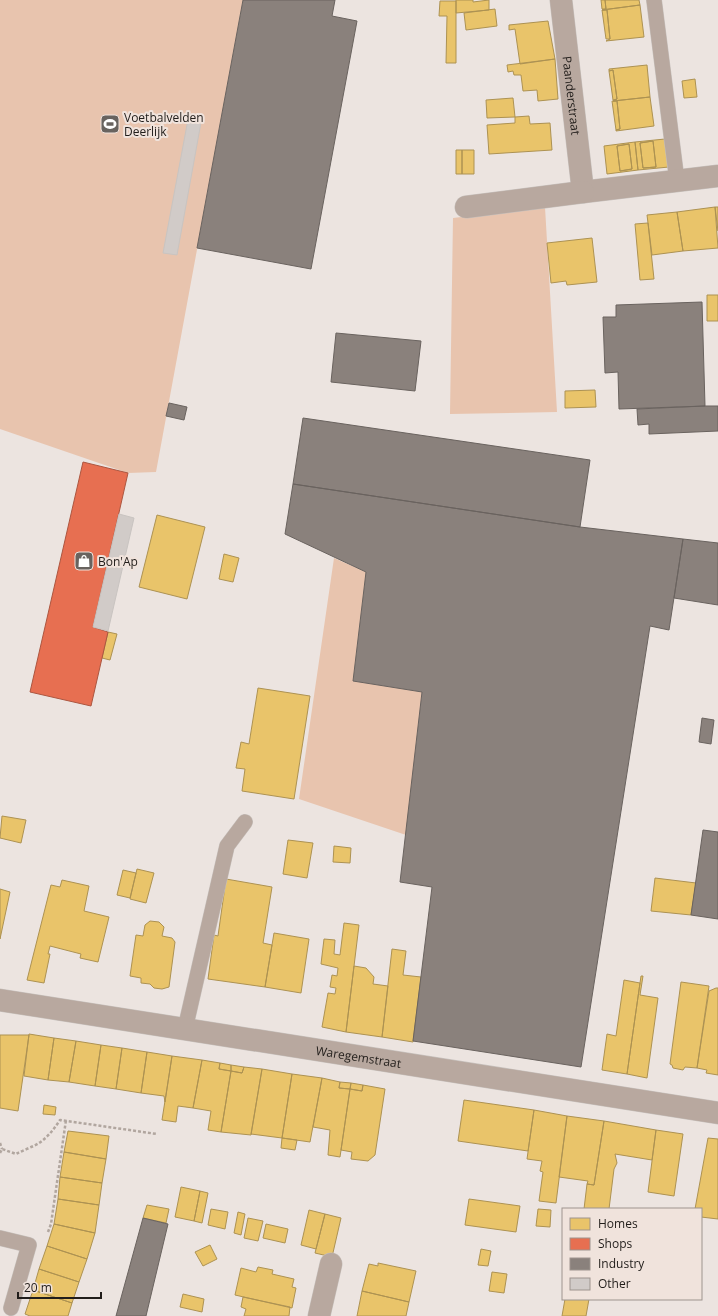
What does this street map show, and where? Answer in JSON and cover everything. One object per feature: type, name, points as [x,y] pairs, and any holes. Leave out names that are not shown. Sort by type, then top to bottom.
[{"type":"street","name":"Paanderstraat","points":[[561,0],[583,192]]},
{"type":"street","points":[[466,207],[718,176]]},
{"type":"street","name":"Waregemstraat","points":[[0,1000],[718,1113]]},
{"type":"street","points":[[319,1316],[331,1264]]},
{"type":"lane","points":[[654,0],[677,181]]},
{"type":"lane","points":[[185,1029],[227,846],[245,822]]},
{"type":"lane","points":[[0,1238],[29,1246],[11,1308]]},
{"type":"path","points":[[2,1149],[16,1154],[27,1147],[38,1144],[49,1135],[60,1120],[157,1134]]},
{"type":"path","points":[[29,1246],[42,1248],[51,1224],[66,1120]]},
{"type":"path","points":[[0,1142],[2,1149],[0,1153]]},
{"type":"shaded area","name":"Voetbalvelden Deerlijk","points":[[0,0],[243,0],[156,472],[128,473],[0,429]]},
{"type":"shaded area","points":[[545,207],[557,412],[450,414],[453,218]]},
{"type":"shaded area","points":[[334,558],[366,572],[353,681],[422,692],[406,835],[299,799]]},
{"type":"building: Homes","points":[[456,0],[473,0],[473,2],[489,0],[489,10],[456,13]]},
{"type":"building: Homes","points":[[601,0],[605,0],[606,9],[602,9]]},
{"type":"building: Homes","points":[[605,0],[639,0],[640,5],[602,10],[606,9]]},
{"type":"building: Homes","points":[[440,1],[456,1],[456,63],[446,63],[447,16],[439,16]]},
{"type":"building: Homes","points":[[640,5],[644,37],[606,41],[610,39],[607,10],[602,10]]},
{"type":"building: Homes","points":[[495,9],[497,26],[466,30],[464,13]]},
{"type":"building: Homes","points":[[602,10],[607,10],[610,39],[606,39]]},
{"type":"building: Homes","points":[[548,21],[555,59],[520,64],[515,29],[509,30],[509,25]]},
{"type":"building: Homes","points":[[555,59],[558,99],[538,101],[537,90],[523,91],[521,75],[514,75],[513,71],[508,72],[507,65]]},
{"type":"building: Homes","points":[[647,65],[650,97],[613,101],[617,99],[613,70],[609,71],[609,69]]},
{"type":"building: Homes","points":[[613,70],[617,99],[613,100],[609,71]]},
{"type":"building: Homes","points":[[695,79],[697,97],[684,98],[682,81]]},
{"type":"building: Homes","points":[[650,97],[654,126],[616,131],[620,129],[617,101],[613,101]]},
{"type":"building: Homes","points":[[513,98],[515,117],[487,118],[486,100]]},
{"type":"building: Homes","points":[[612,101],[617,101],[620,129],[616,130]]},
{"type":"building: Homes","points":[[529,116],[530,124],[550,123],[552,150],[489,154],[487,125],[515,123],[515,117]]},
{"type":"building: Homes","points":[[665,139],[669,167],[638,170],[635,142]],"holes":[[[653,141],[656,167],[643,168],[640,143]]]},
{"type":"building: Homes","points":[[653,141],[656,167],[643,168],[640,143]]},
{"type":"building: Homes","points":[[635,142],[638,170],[607,174],[604,146]],"holes":[[[629,144],[632,169],[620,171],[617,146]]]},
{"type":"building: Homes","points":[[629,144],[632,169],[620,171],[617,146]]},
{"type":"building: Homes","points":[[456,150],[462,150],[462,174],[456,174]]},
{"type":"building: Homes","points":[[462,150],[474,150],[474,174],[462,174]]},
{"type":"building: Homes","points":[[715,207],[718,207],[718,231]]},
{"type":"building: Homes","points":[[715,207],[718,248],[683,251],[677,212]]},
{"type":"building: Homes","points":[[677,212],[683,251],[652,255],[647,215]]},
{"type":"building: Homes","points":[[648,223],[654,279],[640,280],[635,224]]},
{"type":"building: Homes","points":[[592,238],[597,282],[567,285],[566,281],[551,283],[547,243]]},
{"type":"building: Homes","points":[[707,295],[718,295],[718,321],[707,321]]},
{"type":"building: Homes","points":[[595,390],[596,407],[565,408],[565,391]]},
{"type":"building: Homes","points":[[157,515],[205,527],[187,599],[139,587]]},
{"type":"building: Homes","points":[[224,554],[239,558],[233,582],[219,579]]},
{"type":"building: Homes","points":[[108,632],[117,634],[110,660],[102,658]]},
{"type":"building: Homes","points":[[258,688],[310,696],[294,799],[242,791],[245,769],[236,768],[241,742],[249,744]]},
{"type":"building: Homes","points":[[2,816],[26,820],[21,843],[0,838]]},
{"type":"building: Homes","points":[[288,840],[313,843],[307,878],[283,874]]},
{"type":"building: Homes","points":[[334,846],[351,848],[350,863],[333,862]]},
{"type":"building: Homes","points":[[137,869],[154,873],[146,903],[130,899]]},
{"type":"building: Homes","points":[[123,870],[136,873],[130,898],[117,895]]},
{"type":"building: Homes","points":[[655,878],[696,883],[691,915],[651,911]]},
{"type":"building: Homes","points":[[226,879],[272,887],[263,943],[272,945],[265,987],[208,979],[214,935],[218,936]]},
{"type":"building: Homes","points":[[62,880],[89,886],[84,911],[109,917],[98,962],[80,958],[81,954],[50,946],[48,954],[50,954],[44,983],[27,980],[51,885],[60,887]]},
{"type":"building: Homes","points":[[0,889],[10,892],[0,939]]},
{"type":"building: Homes","points":[[150,921],[159,922],[164,927],[162,936],[172,938],[175,942],[169,987],[162,989],[154,988],[150,984],[141,983],[141,978],[130,976],[136,935],[143,936],[145,925]]},
{"type":"building: Homes","points":[[344,923],[359,925],[346,1032],[322,1027],[328,993],[335,994],[336,988],[330,987],[332,975],[337,976],[338,968],[321,964],[324,939],[335,940],[334,954],[340,955]]},
{"type":"building: Homes","points":[[274,933],[309,939],[301,993],[265,987]]},
{"type":"building: Homes","points":[[392,949],[406,951],[403,975],[421,977],[413,1042],[382,1037]]},
{"type":"building: Homes","points":[[354,966],[366,968],[374,977],[373,984],[388,986],[382,1037],[346,1032]]},
{"type":"building: Homes","points":[[641,976],[643,976],[640,995],[658,998],[647,1078],[627,1074]]},
{"type":"building: Homes","points":[[624,980],[640,983],[627,1074],[602,1070],[607,1034],[616,1036]]},
{"type":"building: Homes","points":[[681,982],[709,986],[697,1068],[685,1067],[683,1070],[673,1068],[670,1064]]},
{"type":"building: Homes","points":[[718,988],[718,1075],[706,1073],[707,1070],[697,1068],[709,991]]},
{"type":"building: Homes","points":[[29,1034],[54,1038],[48,1080],[24,1076]]},
{"type":"building: Homes","points":[[0,1035],[29,1035],[18,1111],[0,1108]]},
{"type":"building: Homes","points":[[54,1038],[76,1041],[69,1082],[48,1080]]},
{"type":"building: Homes","points":[[76,1041],[101,1045],[95,1086],[69,1082]]},
{"type":"building: Homes","points":[[101,1045],[122,1048],[116,1089],[95,1086]]},
{"type":"building: Homes","points":[[122,1048],[147,1052],[141,1093],[116,1089]]},
{"type":"building: Homes","points":[[147,1052],[172,1056],[165,1102],[164,1096],[141,1093]]},
{"type":"building: Homes","points":[[172,1056],[202,1060],[193,1108],[178,1106],[176,1122],[162,1120]]},
{"type":"building: Homes","points":[[202,1060],[220,1063],[219,1069],[231,1071],[221,1132],[208,1130],[211,1111],[193,1108]]},
{"type":"building: Homes","points":[[220,1063],[231,1065],[231,1071],[219,1069]]},
{"type":"building: Homes","points":[[231,1065],[244,1067],[242,1073],[231,1071]]},
{"type":"building: Homes","points":[[244,1067],[262,1069],[251,1135],[221,1132],[231,1071],[242,1073]]},
{"type":"building: Homes","points":[[262,1069],[292,1074],[282,1138],[251,1134]]},
{"type":"building: Homes","points":[[292,1074],[322,1078],[310,1142],[282,1138]]},
{"type":"building: Homes","points":[[322,1078],[340,1082],[339,1088],[350,1089],[340,1157],[328,1155],[330,1130],[313,1127]]},
{"type":"building: Homes","points":[[340,1082],[351,1083],[350,1089],[339,1088]]},
{"type":"building: Homes","points":[[351,1083],[363,1085],[362,1091],[350,1089]]},
{"type":"building: Homes","points":[[363,1085],[385,1089],[375,1155],[368,1161],[351,1159],[352,1152],[341,1150],[350,1089],[362,1091]]},
{"type":"building: Homes","points":[[464,1100],[534,1110],[528,1151],[458,1141]]},
{"type":"building: Homes","points":[[44,1105],[56,1107],[55,1115],[43,1114]]},
{"type":"building: Homes","points":[[534,1110],[567,1116],[556,1203],[539,1201],[543,1172],[540,1171],[542,1161],[527,1159]]},
{"type":"building: Homes","points":[[567,1116],[604,1121],[594,1185],[587,1184],[588,1181],[559,1177]]},
{"type":"building: Homes","points":[[604,1121],[656,1130],[652,1160],[615,1154],[617,1163],[614,1169],[609,1208],[584,1208],[587,1184],[594,1185]]},
{"type":"building: Homes","points":[[656,1130],[683,1134],[674,1196],[648,1192]]},
{"type":"building: Homes","points":[[68,1131],[109,1136],[106,1159],[64,1152]]},
{"type":"building: Homes","points":[[282,1138],[297,1140],[295,1150],[281,1148]]},
{"type":"building: Homes","points":[[708,1138],[718,1139],[718,1219],[702,1217],[702,1208],[695,1208]]},
{"type":"building: Homes","points":[[64,1152],[106,1159],[102,1183],[60,1177]]},
{"type":"building: Homes","points":[[60,1177],[102,1183],[99,1205],[58,1199]]},
{"type":"building: Homes","points":[[181,1187],[200,1191],[194,1221],[175,1217]]},
{"type":"building: Homes","points":[[200,1191],[208,1193],[202,1223],[194,1221]]},
{"type":"building: Homes","points":[[58,1199],[99,1205],[95,1233],[54,1224]]},
{"type":"building: Homes","points":[[469,1199],[520,1206],[516,1232],[465,1225]]},
{"type":"building: Homes","points":[[147,1205],[169,1209],[166,1223],[143,1218]]},
{"type":"building: Homes","points":[[211,1209],[228,1212],[225,1229],[208,1225]]},
{"type":"building: Homes","points":[[538,1209],[551,1210],[550,1227],[536,1226]]},
{"type":"building: Homes","points":[[309,1210],[325,1214],[316,1249],[301,1245]]},
{"type":"building: Homes","points":[[238,1212],[245,1214],[241,1235],[234,1233]]},
{"type":"building: Homes","points":[[325,1214],[341,1218],[332,1257],[315,1253]]},
{"type":"building: Homes","points":[[248,1218],[263,1221],[258,1241],[244,1238]]},
{"type":"building: Homes","points":[[54,1224],[95,1233],[87,1259],[47,1246]]},
{"type":"building: Homes","points":[[266,1224],[288,1229],[285,1243],[263,1238]]},
{"type":"building: Homes","points":[[210,1245],[217,1259],[203,1266],[195,1252]]},
{"type":"building: Homes","points":[[47,1246],[87,1259],[79,1282],[39,1269]]},
{"type":"building: Homes","points":[[481,1249],[491,1251],[488,1266],[478,1265]]},
{"type":"building: Homes","points":[[378,1263],[416,1271],[409,1302],[362,1291],[369,1264],[378,1266]]},
{"type":"building: Homes","points":[[258,1267],[273,1270],[272,1274],[294,1279],[292,1287],[296,1288],[292,1308],[235,1295],[241,1268],[256,1272]]},
{"type":"building: Homes","points":[[39,1269],[79,1282],[72,1303],[33,1290]]},
{"type":"building: Homes","points":[[492,1272],[507,1274],[504,1293],[489,1291]]},
{"type":"building: Homes","points":[[33,1290],[72,1303],[68,1316],[30,1316],[25,1314]]},
{"type":"building: Homes","points":[[362,1291],[409,1302],[406,1316],[357,1316]]},
{"type":"building: Homes","points":[[183,1294],[204,1299],[202,1312],[180,1307]]},
{"type":"building: Homes","points":[[243,1297],[290,1307],[289,1316],[244,1316],[246,1309],[241,1307]]},
{"type":"building: Homes","points":[[565,1300],[589,1300],[586,1316],[562,1316]]},
{"type":"building: Shops","name":"Bon'Ap","points":[[83,462],[128,473],[93,627],[108,632],[91,706],[30,692]]},
{"type":"building: Industry","points":[[243,0],[335,0],[332,16],[357,21],[311,269],[197,248]]},
{"type":"building: Industry","points":[[702,302],[705,406],[619,409],[618,372],[605,373],[603,317],[616,317],[616,305]]},
{"type":"building: Industry","points":[[336,333],[421,341],[415,391],[331,382]]},
{"type":"building: Industry","points":[[169,403],[187,407],[184,420],[166,416]]},
{"type":"building: Industry","points":[[718,406],[718,431],[649,434],[649,424],[638,425],[637,409]]},
{"type":"building: Industry","points":[[303,418],[590,460],[580,527],[293,484]]},
{"type":"building: Industry","points":[[293,484],[580,527],[683,539],[669,630],[650,626],[581,1067],[413,1041],[432,887],[400,882],[422,692],[353,681],[366,572],[285,534]]},
{"type":"building: Industry","points":[[683,539],[718,543],[718,605],[674,598]]},
{"type":"building: Industry","points":[[702,718],[714,720],[711,744],[699,742]]},
{"type":"building: Industry","points":[[703,830],[718,832],[718,919],[691,915]]},
{"type":"building: Industry","points":[[143,1218],[168,1224],[146,1316],[116,1316]]},
{"type":"building: Other","points":[[189,114],[202,117],[177,255],[163,253]]},
{"type":"building: Other","points":[[119,514],[134,518],[108,631],[93,627]]},
{"type":"place","name":"Voetbalvelden Deerlijk","points":[[110,124]]},
{"type":"place","name":"Bon'Ap","points":[[84,561]]}]
